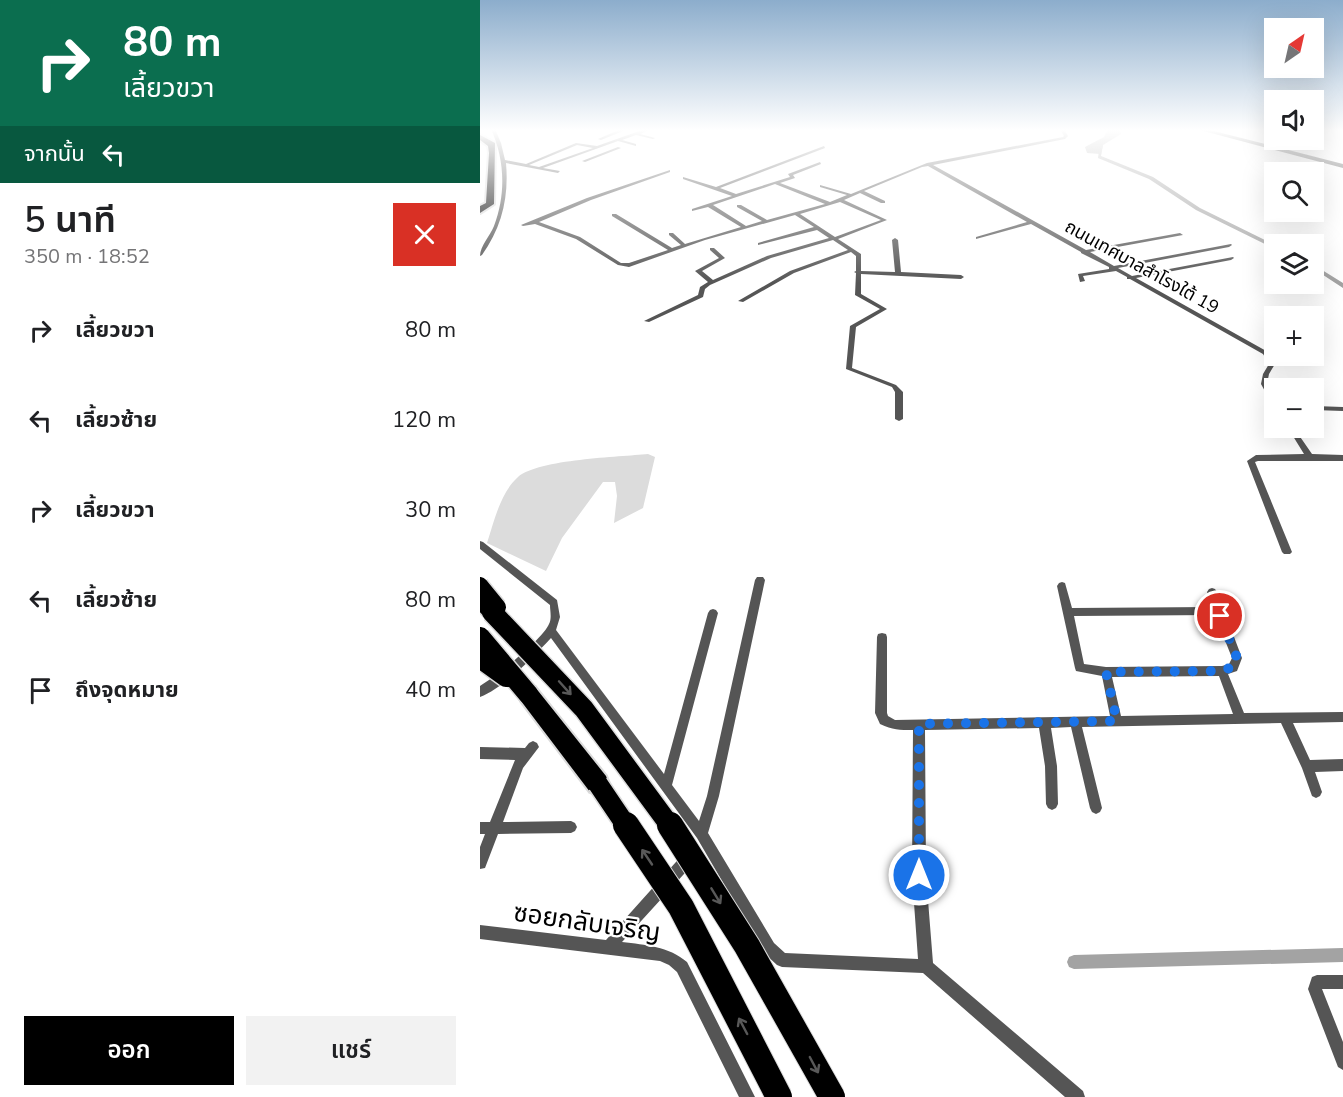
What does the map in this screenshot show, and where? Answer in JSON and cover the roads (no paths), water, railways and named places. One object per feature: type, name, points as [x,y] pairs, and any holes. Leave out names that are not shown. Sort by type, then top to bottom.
[{"type":"highway","points":[[480,220],[480,211],[490,204],[488,180]]},
{"type":"highway","points":[[480,585],[538,657],[584,709],[646,790],[707,882],[784,1009],[832,1097]]},
{"type":"highway","points":[[480,601],[538,657]]},
{"type":"highway","points":[[480,638],[577,755],[681,907],[779,1097]]},
{"type":"highway","points":[[480,658],[528,694]]},
{"type":"street","points":[[480,254],[495,234],[505,180]]},
{"type":"street","points":[[523,225],[642,180]]},
{"type":"street","points":[[692,180],[736,196]]},
{"type":"street","points":[[716,188],[737,180]]},
{"type":"street","points":[[694,210],[784,180]]},
{"type":"street","points":[[536,222],[578,238],[626,266],[685,246],[830,204],[887,180]]},
{"type":"street","name":"ถนนเทศบาลสำโรงใต้ 19","points":[[953,180],[1266,353],[1272,364],[1265,378]]},
{"type":"street","points":[[776,183],[830,204]]},
{"type":"street","points":[[822,186],[850,195]]},
{"type":"street","points":[[860,191],[883,202]]},
{"type":"street","points":[[647,321],[701,296],[702,288],[712,282],[768,257],[833,239],[885,220],[840,200]]},
{"type":"street","points":[[708,205],[746,228]]},
{"type":"street","points":[[739,206],[767,222]]},
{"type":"street","points":[[797,214],[859,255],[858,295],[884,309],[853,326],[849,369],[894,386],[899,392],[899,419]]},
{"type":"street","points":[[614,215],[672,250]]},
{"type":"street","points":[[978,238],[1031,222]]},
{"type":"street","points":[[760,244],[817,228]]},
{"type":"street","points":[[1075,248],[1170,231]]},
{"type":"street","points":[[671,234],[685,246]]},
{"type":"street","points":[[1083,252],[1180,235]]},
{"type":"street","points":[[895,240],[898,274]]},
{"type":"street","points":[[1082,281],[1080,275],[1229,245]]},
{"type":"street","points":[[712,249],[722,258],[698,271],[712,282]]},
{"type":"street","points":[[741,301],[792,272],[852,250]]},
{"type":"street","points":[[1130,278],[1231,258]]},
{"type":"street","points":[[857,272],[961,277]]},
{"type":"street","points":[[1324,408],[1343,409]]},
{"type":"street","points":[[1298,438],[1310,457]]},
{"type":"street","points":[[1287,552],[1251,461],[1256,458],[1343,458]]},
{"type":"street","points":[[480,544],[554,603],[556,620],[551,631],[493,685],[480,692]]},
{"type":"street","points":[[609,947],[703,836],[760,580]]},
{"type":"street","points":[[1062,586],[1080,668],[1106,672],[1222,671],[1233,668],[1237,658],[1212,592]]},
{"type":"street","points":[[1068,612],[1218,611]]},
{"type":"street","points":[[667,784],[713,613]]},
{"type":"street","points":[[551,631],[667,784],[703,836],[769,948],[782,960],[926,966],[1077,1097]]},
{"type":"street","points":[[882,637],[881,713],[884,720],[895,725],[1284,717],[1343,718]]},
{"type":"street","points":[[1222,671],[1240,718]]},
{"type":"street","points":[[1106,672],[1117,721]]},
{"type":"street","points":[[1284,717],[1307,766],[1316,792]]},
{"type":"street","points":[[1044,722],[1051,766],[1052,804]]},
{"type":"street","points":[[1075,722],[1096,808]]},
{"type":"street","points":[[919,724],[919,887],[926,966]]},
{"type":"street","points":[[480,753],[529,750],[480,863]]},
{"type":"street","points":[[1307,766],[1343,765]]},
{"type":"street","points":[[480,828],[571,827]]},
{"type":"street","name":"ซอยกลับเจริญ","points":[[480,932],[660,954],[674,960],[682,967],[747,1097]]},
{"type":"street","points":[[1343,981],[1317,982],[1315,989],[1343,1062]]},
{"type":"waterway","points":[[1154,180],[1198,209],[1264,242]]},
{"type":"waterway","points":[[1324,274],[1343,286]]},
{"type":"waterway","points":[[1074,962],[1343,955]]}]
